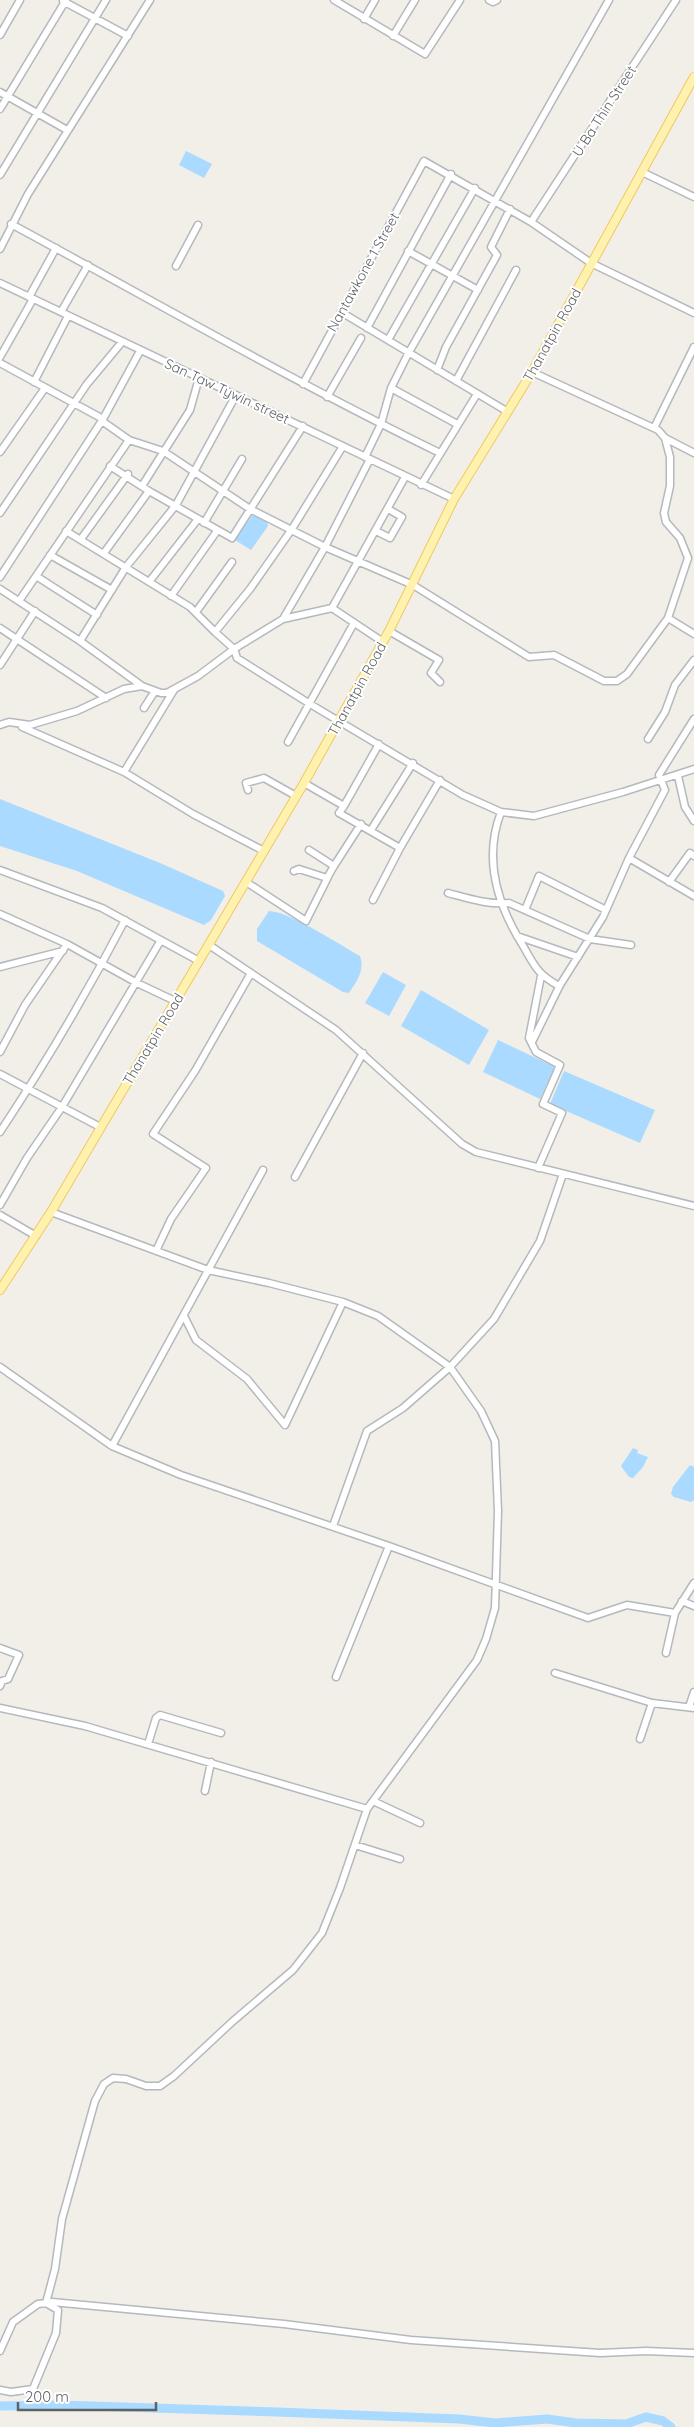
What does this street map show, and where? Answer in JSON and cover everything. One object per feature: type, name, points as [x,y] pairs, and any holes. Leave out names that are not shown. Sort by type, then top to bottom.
[{"type":"main road","name":"Thanatpin Road","points":[[0,1290],[51,1212],[304,783],[389,631],[454,499],[532,372],[694,77]]},
{"type":"street","points":[[0,35],[20,0]]},
{"type":"street","points":[[0,175],[106,0]]},
{"type":"street","points":[[0,249],[11,224],[67,130],[150,0]]},
{"type":"street","points":[[334,0],[425,54],[460,0]]},
{"type":"street","points":[[364,19],[375,0]]},
{"type":"street","points":[[393,36],[415,0]]},
{"type":"street","points":[[489,0],[493,2],[497,0]]},
{"type":"street","points":[[283,619],[325,547],[368,458],[381,424],[391,388],[408,354],[609,0]]},
{"type":"street","name":"U Ba Thin Street","points":[[531,222],[676,0]]},
{"type":"street","points":[[0,109],[64,1],[128,36]]},
{"type":"street","points":[[0,92],[67,130]]},
{"type":"street","name":"Nantawkone 1 Street","points":[[303,384],[424,161],[451,174]]},
{"type":"street","points":[[642,172],[694,197]]},
{"type":"street","points":[[367,328],[451,174],[531,222],[591,263],[694,313]]},
{"type":"street","points":[[388,340],[475,188]]},
{"type":"street","points":[[437,370],[446,346],[497,256],[490,247],[510,209]]},
{"type":"street","points":[[11,224],[327,397],[440,453]]},
{"type":"street","points":[[176,266],[198,226]]},
{"type":"street","points":[[0,357],[56,248]]},
{"type":"street","points":[[408,251],[478,290]]},
{"type":"street","points":[[61,312],[88,266]]},
{"type":"street","points":[[456,381],[516,270]]},
{"type":"street","name":"San Taw Tywin street","points":[[0,283],[140,351],[303,426],[421,485],[454,499]]},
{"type":"street","points":[[341,312],[408,354],[508,412]]},
{"type":"street","points":[[34,382],[68,316]]},
{"type":"street","points":[[327,397],[361,338]]},
{"type":"street","points":[[0,513],[87,384],[122,342]]},
{"type":"street","points":[[656,429],[691,360],[694,347]]},
{"type":"street","points":[[0,577],[103,420],[140,351]]},
{"type":"street","points":[[0,363],[75,403],[103,420],[129,440],[163,451],[250,509],[325,547],[413,585],[529,657],[554,655],[604,681],[617,681],[627,674],[668,618],[688,558],[686,547],[666,522],[664,513],[670,486],[670,457],[665,438]]},
{"type":"street","points":[[532,372],[656,429],[665,438],[694,453]]},
{"type":"street","points":[[142,486],[190,410],[199,378]]},
{"type":"street","points":[[0,452],[45,388]]},
{"type":"street","points":[[391,388],[457,424]]},
{"type":"street","points":[[421,485],[477,394]]},
{"type":"street","points":[[80,641],[126,567],[176,505],[192,472],[236,395]]},
{"type":"street","points":[[110,466],[128,474],[149,491],[232,538],[303,426]]},
{"type":"street","points":[[19,601],[129,440]]},
{"type":"street","points":[[215,632],[250,589],[292,529],[343,446]]},
{"type":"street","points":[[149,582],[201,521],[242,459]]},
{"type":"street","points":[[81,539],[128,474]]},
{"type":"street","points":[[332,608],[405,477]]},
{"type":"street","points":[[104,553],[149,491]]},
{"type":"street","points":[[376,530],[390,538],[402,517],[388,509]]},
{"type":"street","points":[[66,531],[196,612],[234,649],[237,658],[463,795],[501,812],[534,816],[678,776],[694,769]]},
{"type":"street","points":[[171,596],[217,531]]},
{"type":"street","points":[[50,555],[112,590]]},
{"type":"street","points":[[196,612],[232,562]]},
{"type":"street","points":[[36,576],[97,615]]},
{"type":"street","points":[[0,589],[80,641],[142,686],[164,694],[198,676],[234,649],[283,619],[332,608],[382,642]]},
{"type":"street","points":[[0,666],[35,612]]},
{"type":"street","points":[[668,618],[694,634]]},
{"type":"street","points":[[288,742],[354,623]]},
{"type":"street","points":[[0,628],[106,698]]},
{"type":"street","points":[[389,631],[439,660],[431,673],[440,682]]},
{"type":"street","points":[[648,739],[665,712],[676,685],[694,660]]},
{"type":"street","points":[[0,725],[9,722],[30,725],[77,711],[124,690],[142,686]]},
{"type":"street","points":[[124,772],[174,689]]},
{"type":"street","points":[[144,708],[155,691]]},
{"type":"street","points":[[0,718],[124,772],[193,814],[264,851]]},
{"type":"street","points":[[532,1042],[559,986],[590,939],[606,910],[629,858],[658,805],[665,790],[662,780],[658,775],[661,769],[694,719]]},
{"type":"street","points":[[379,744],[340,813],[400,848]]},
{"type":"street","points":[[371,830],[413,764]]},
{"type":"street","points":[[678,776],[685,807],[694,821]]},
{"type":"street","points":[[248,790],[246,783],[264,778],[296,796]]},
{"type":"street","points":[[373,900],[400,848],[440,780]]},
{"type":"street","points":[[304,783],[344,806]]},
{"type":"street","points":[[501,812],[497,824],[493,866],[500,904],[541,976],[559,986]]},
{"type":"street","points":[[246,882],[306,921],[334,866],[361,824]]},
{"type":"street","points":[[309,850],[334,866]]},
{"type":"street","points":[[669,882],[690,853],[694,856]]},
{"type":"street","points":[[629,858],[694,896]]},
{"type":"street","points":[[294,871],[299,869],[328,877]]},
{"type":"street","points":[[0,870],[78,898],[125,920],[199,961]]},
{"type":"street","points":[[525,910],[539,876],[606,910]]},
{"type":"street","points":[[448,893],[500,904],[509,903],[590,939],[631,945]]},
{"type":"street","points":[[0,914],[67,944],[137,983],[176,1002]]},
{"type":"street","points":[[0,1132],[29,1088],[102,964],[125,920]]},
{"type":"street","points":[[517,936],[578,957]]},
{"type":"street","points":[[0,1205],[27,1158],[62,1108],[161,940]]},
{"type":"street","points":[[0,1052],[25,1005],[67,944]]},
{"type":"street","points":[[209,945],[335,1029],[462,1144],[476,1152],[694,1206]]},
{"type":"street","points":[[0,967],[63,951]]},
{"type":"street","points":[[156,1251],[171,1219],[206,1168],[153,1134],[195,1071],[251,973]]},
{"type":"street","points":[[538,1168],[562,1113],[543,1104],[560,1065],[536,1052],[529,1038],[541,976]]},
{"type":"street","points":[[294,1177],[363,1053]]},
{"type":"street","points":[[0,1074],[100,1127]]},
{"type":"street","points":[[112,1446],[263,1170]]},
{"type":"street","points":[[333,1526],[367,1431],[403,1408],[450,1367],[494,1319],[540,1241],[563,1174]]},
{"type":"street","points":[[46,2303],[55,2269],[62,2219],[96,2101],[104,2084],[113,2078],[146,2086],[160,2086],[174,2076],[232,2022],[293,1970],[322,1933],[367,1809],[477,1660],[486,1639],[495,1608],[498,1511],[495,1440],[481,1411],[450,1367],[378,1316],[344,1302],[208,1270],[51,1212]]},
{"type":"street","points":[[0,1215],[36,1236]]},
{"type":"street","points":[[184,1316],[196,1340],[247,1379],[285,1425],[344,1302]]},
{"type":"street","points":[[0,1367],[112,1446],[181,1475],[333,1526],[588,1618],[627,1605],[675,1613]]},
{"type":"street","points":[[336,1677],[389,1546]]},
{"type":"street","points":[[666,1653],[675,1613],[694,1583]]},
{"type":"street","points":[[682,1601],[694,1606]]},
{"type":"street","points":[[0,1648],[19,1655],[8,1679],[2,1681],[0,1686]]},
{"type":"street","points":[[555,1673],[652,1703],[691,1707],[694,1692]]},
{"type":"street","points":[[640,1739],[652,1703]]},
{"type":"street","points":[[0,1708],[85,1726],[367,1809]]},
{"type":"street","points":[[148,1744],[156,1718],[160,1716],[221,1733]]},
{"type":"street","points":[[205,1791],[211,1762]]},
{"type":"street","points":[[373,1801],[420,1823]]},
{"type":"street","points":[[355,1845],[400,1859]]},
{"type":"street","points":[[0,2390],[11,2392],[33,2389],[38,2381],[56,2333],[58,2310],[46,2303]]},
{"type":"street","points":[[0,2351],[13,2322],[38,2304],[46,2303],[94,2305],[284,2324],[411,2340],[600,2353],[646,2351],[694,2353]]},
{"type":"water","points":[[186,151],[212,164],[204,178],[179,165]]},
{"type":"water","points":[[253,514],[267,522],[268,526],[251,550],[235,540]]},
{"type":"water","points":[[0,799],[160,863],[223,891],[225,896],[211,920],[204,925],[77,871],[0,846]]},
{"type":"water","points":[[269,911],[289,916],[360,956],[361,971],[349,993],[343,992],[257,941],[257,929]]},
{"type":"water","points":[[383,972],[406,985],[389,1016],[365,1003]]},
{"type":"water","points":[[421,990],[489,1030],[469,1065],[401,1026]]},
{"type":"water","points":[[498,1040],[555,1067],[540,1099],[483,1072]]},
{"type":"water","points":[[564,1071],[655,1110],[640,1143],[550,1104]]},
{"type":"water","points":[[633,1448],[638,1450],[637,1453],[648,1457],[643,1467],[633,1478],[629,1477],[621,1466]]},
{"type":"water","points":[[690,1465],[694,1467],[694,1500],[691,1502],[674,1497],[671,1494],[673,1487]]},
{"type":"waterway","points":[[0,2406],[59,2405],[277,2412],[459,2419],[495,2423],[547,2419],[576,2423],[626,2424],[646,2417],[663,2421],[671,2427]]}]
